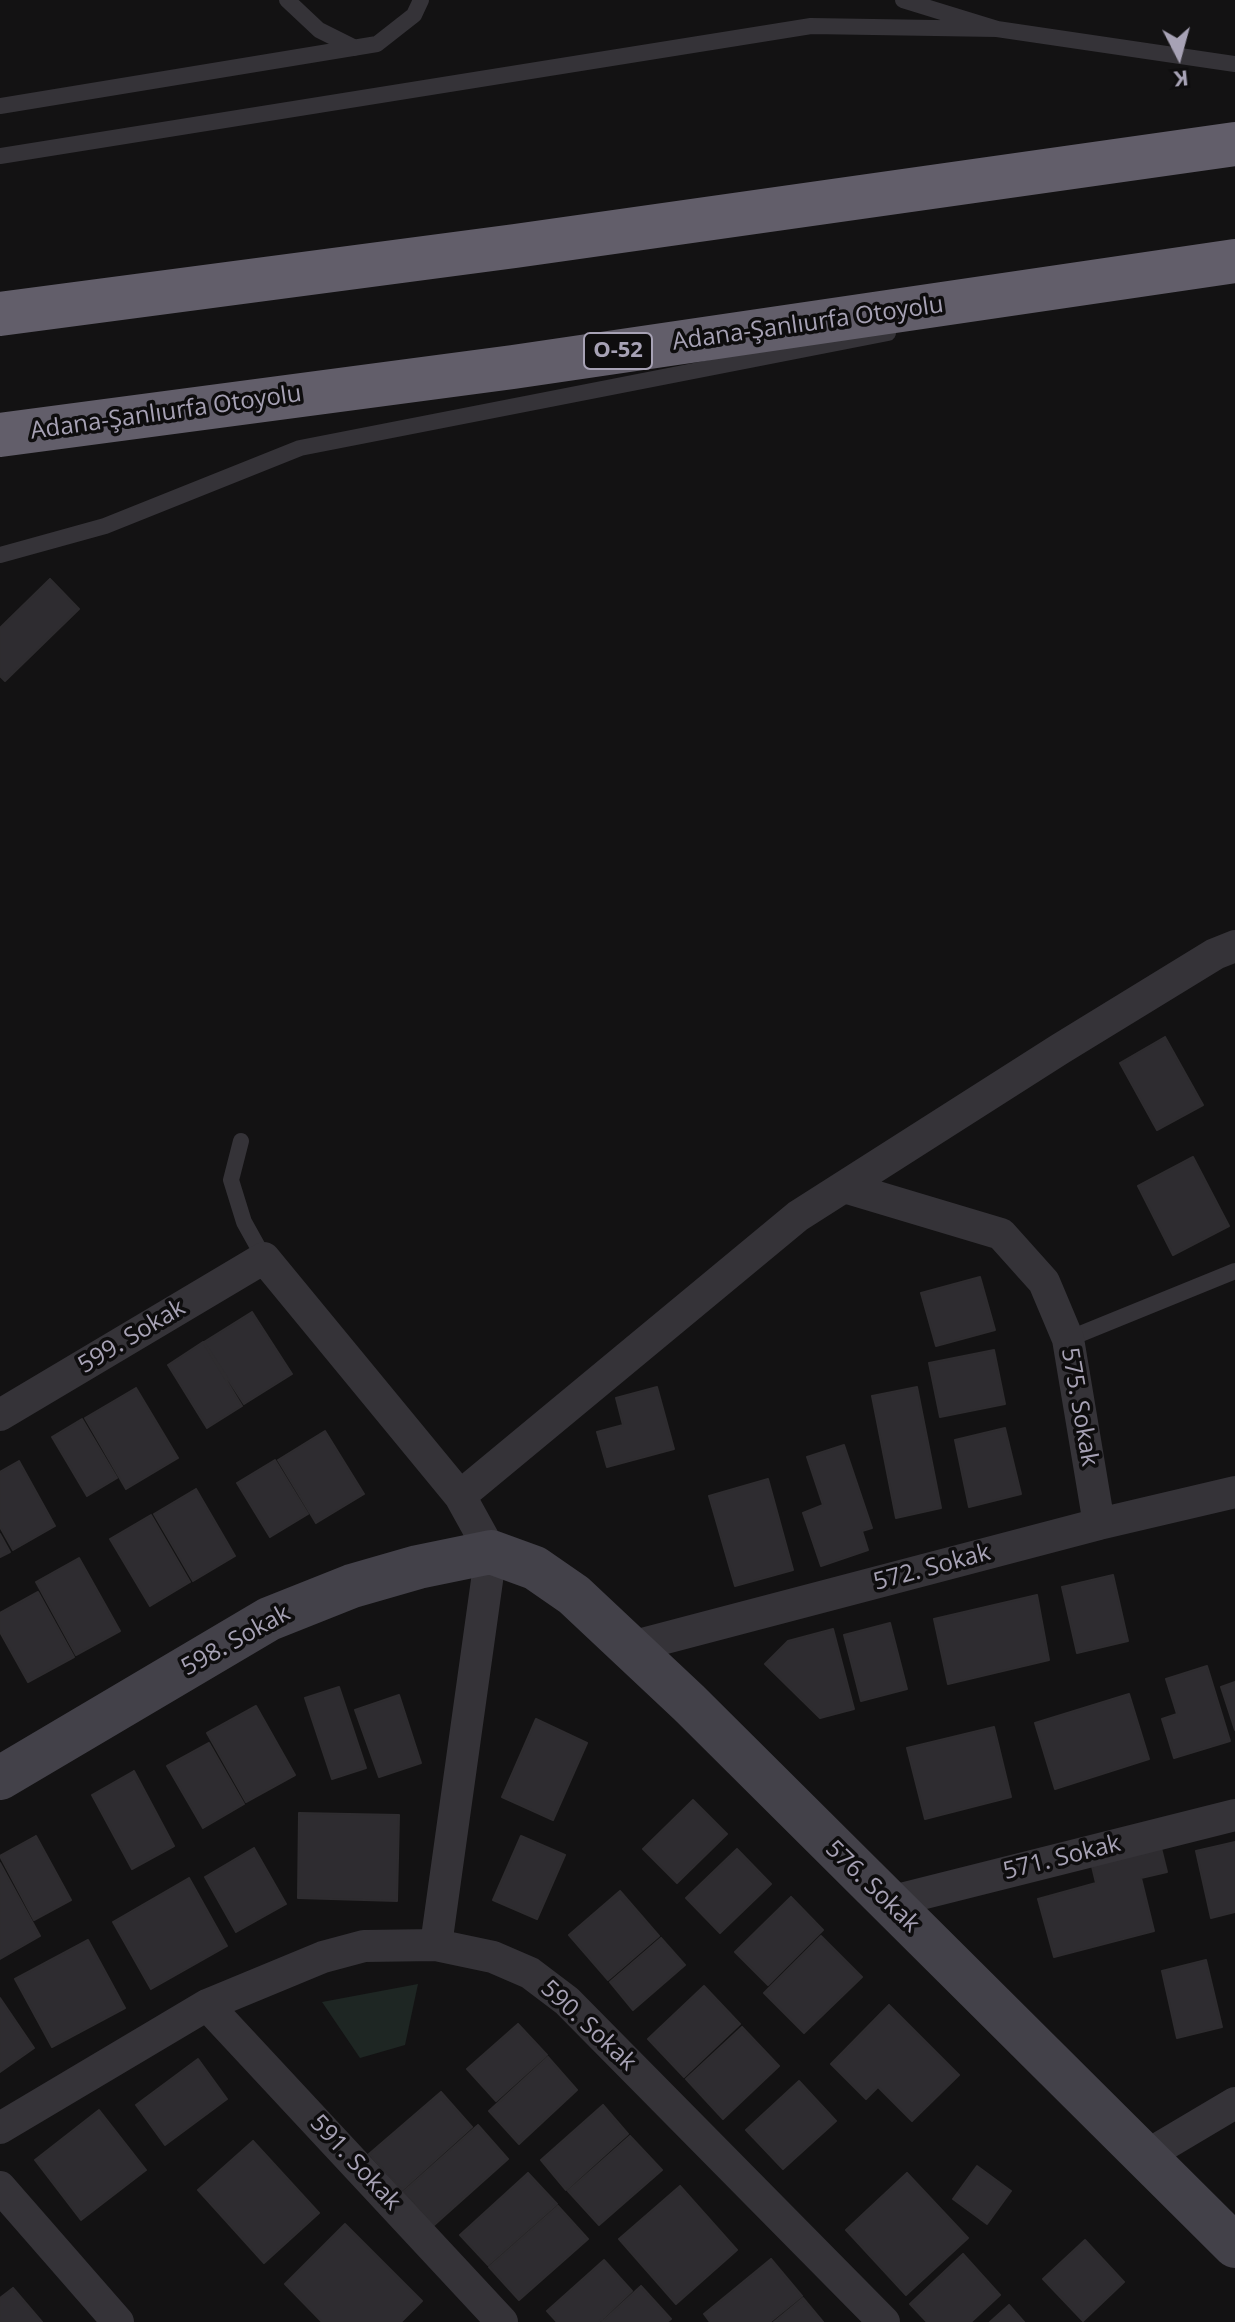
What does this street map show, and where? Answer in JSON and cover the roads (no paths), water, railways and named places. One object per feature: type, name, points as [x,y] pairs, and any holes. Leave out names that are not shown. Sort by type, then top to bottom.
[{"type":"highway","points":[[0,314],[515,246],[1235,144]]},
{"type":"highway","name":"Adana-Şanlıurfa Otoyolu","points":[[0,435],[513,367],[1235,264]]},
{"type":"street","points":[[460,1496],[798,1216],[1072,1041],[1215,954],[1235,946]]},
{"type":"street","name":"575. Sokak","points":[[844,1187],[1001,1234],[1044,1282],[1068,1339],[1099,1524]]},
{"type":"street","points":[[264,1258],[460,1496],[491,1552],[436,1945]]},
{"type":"street","name":"599. Sokak","points":[[0,1415],[264,1258]]},
{"type":"street","name":"572. Sokak","points":[[631,1647],[1099,1524],[1235,1492]]},
{"type":"street","name":"576. Sokak","points":[[491,1552],[535,1568],[574,1595],[631,1647],[1235,2246]]},
{"type":"street","name":"598. Sokak","points":[[0,1778],[269,1619],[352,1586],[418,1567],[491,1552]]},
{"type":"street","name":"571. Sokak","points":[[889,1902],[1235,1815]]},
{"type":"street","name":"590. Sokak","points":[[0,2128],[207,2005],[323,1957],[364,1946],[436,1945],[493,1957],[530,1973],[567,2001],[884,2322]]},
{"type":"street","name":"591. Sokak","points":[[207,2005],[502,2322]]},
{"type":"street","points":[[1144,2157],[1235,2103]]},
{"type":"street","points":[[0,2187],[118,2322]]},
{"type":"lane","points":[[287,0],[319,30],[355,48]]},
{"type":"lane","points":[[0,106],[377,44],[414,15],[421,0]]},
{"type":"lane","points":[[903,0],[997,29]]},
{"type":"lane","points":[[0,156],[811,26],[997,29],[1235,64]]},
{"type":"lane","points":[[970,317],[1235,264]]},
{"type":"lane","points":[[0,555],[105,526],[300,448],[908,329]]},
{"type":"lane","points":[[241,1141],[231,1180],[244,1222],[264,1258]]},
{"type":"lane","points":[[1068,1339],[1235,1271]]}]
